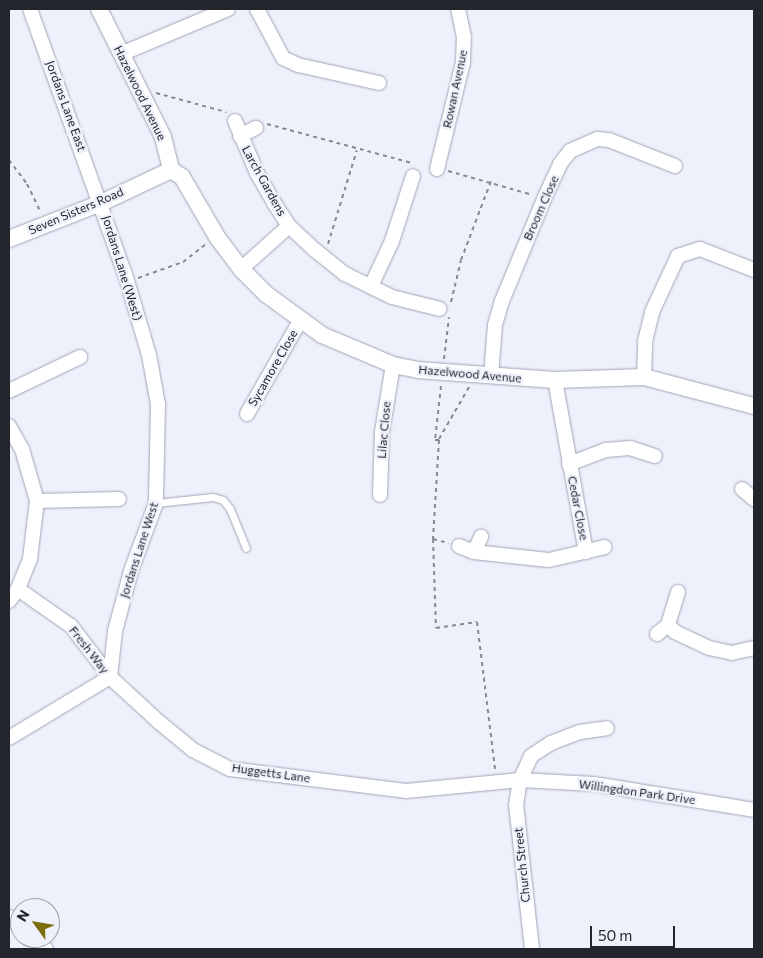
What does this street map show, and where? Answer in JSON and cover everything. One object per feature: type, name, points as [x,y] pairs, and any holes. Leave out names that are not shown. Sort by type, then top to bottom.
[{"type":"street","name":"Jordans Lane East","points":[[30,9],[101,203]]},
{"type":"street","name":"Hazelwood Avenue","points":[[99,9],[136,88],[163,137],[171,170],[182,177],[217,237],[241,269],[300,321],[346,347],[394,365],[442,373],[554,380],[644,376],[754,406]]},
{"type":"street","points":[[121,54],[228,9]]},
{"type":"street","points":[[257,9],[283,58],[298,65],[379,83]]},
{"type":"street","name":"Rowan Avenue","points":[[437,168],[463,62],[464,36],[458,9]]},
{"type":"street","name":"Larch Gardens","points":[[235,117],[240,136],[257,173],[289,226],[324,258],[371,286],[392,296],[440,308]]},
{"type":"street","name":"Larch Gardens","points":[[240,136],[258,125]]},
{"type":"street","name":"Broom Close","points":[[483,376],[497,317],[544,199],[560,164],[570,151],[597,139],[621,143],[675,166]]},
{"type":"street","name":"Seven Sisters Road","points":[[9,239],[101,203],[171,170]]},
{"type":"street","points":[[371,286],[392,241],[414,170]]},
{"type":"street","name":"Jordans Lane (West)","points":[[101,203],[128,281],[142,334]]},
{"type":"street","name":"Larch Gardens","points":[[241,269],[289,226]]},
{"type":"street","points":[[644,376],[645,341],[652,312],[678,256],[700,249],[754,270]]},
{"type":"street","name":"Sycamore Close","points":[[246,414],[300,321]]},
{"type":"street","name":"Jordans Lane West","points":[[110,677],[115,630],[131,571],[156,503],[158,404],[142,334]]},
{"type":"street","points":[[9,390],[80,357]]},
{"type":"street","name":"Lilac Close","points":[[380,495],[382,432],[394,365]]},
{"type":"street","name":"Cedar Close","points":[[554,380],[586,552]]},
{"type":"street","points":[[9,426],[22,449],[37,500],[30,559],[18,589],[9,601]]},
{"type":"street","name":"Cedar Close","points":[[569,464],[606,450],[630,448],[655,456]]},
{"type":"street","points":[[742,489],[752,503]]},
{"type":"street","points":[[37,500],[120,499]]},
{"type":"street","points":[[474,552],[481,536]]},
{"type":"street","name":"Cedar Close","points":[[459,546],[474,552],[549,560],[605,547]]},
{"type":"street","name":"Fresh Way","points":[[18,589],[71,626],[110,677]]},
{"type":"street","points":[[678,592],[663,630],[675,632],[710,648],[732,653],[754,648]]},
{"type":"street","points":[[9,738],[110,677]]},
{"type":"street","name":"Huggetts Lane","points":[[110,677],[194,750],[230,769],[406,790],[520,780]]},
{"type":"street","name":"Church Street","points":[[532,949],[516,806],[520,780],[531,756],[551,743],[580,732],[607,728]]},
{"type":"street","name":"Willingdon Park Drive","points":[[520,780],[594,784],[754,810]]},
{"type":"lane","points":[[156,503],[213,497],[222,500],[230,509],[246,548]]},
{"type":"path","points":[[136,88],[235,117]]},
{"type":"path","points":[[258,125],[356,150],[414,170]]},
{"type":"path","points":[[324,258],[356,150]]},
{"type":"path","points":[[9,160],[31,191],[45,224]]},
{"type":"path","points":[[437,168],[491,181],[544,199]]},
{"type":"path","points":[[439,440],[435,440],[442,373],[456,275],[491,181]]},
{"type":"path","points":[[128,281],[183,262],[217,237]]},
{"type":"path","points":[[483,376],[439,440],[433,539],[436,628],[477,622],[497,781]]},
{"type":"path","points":[[433,539],[459,546]]}]
